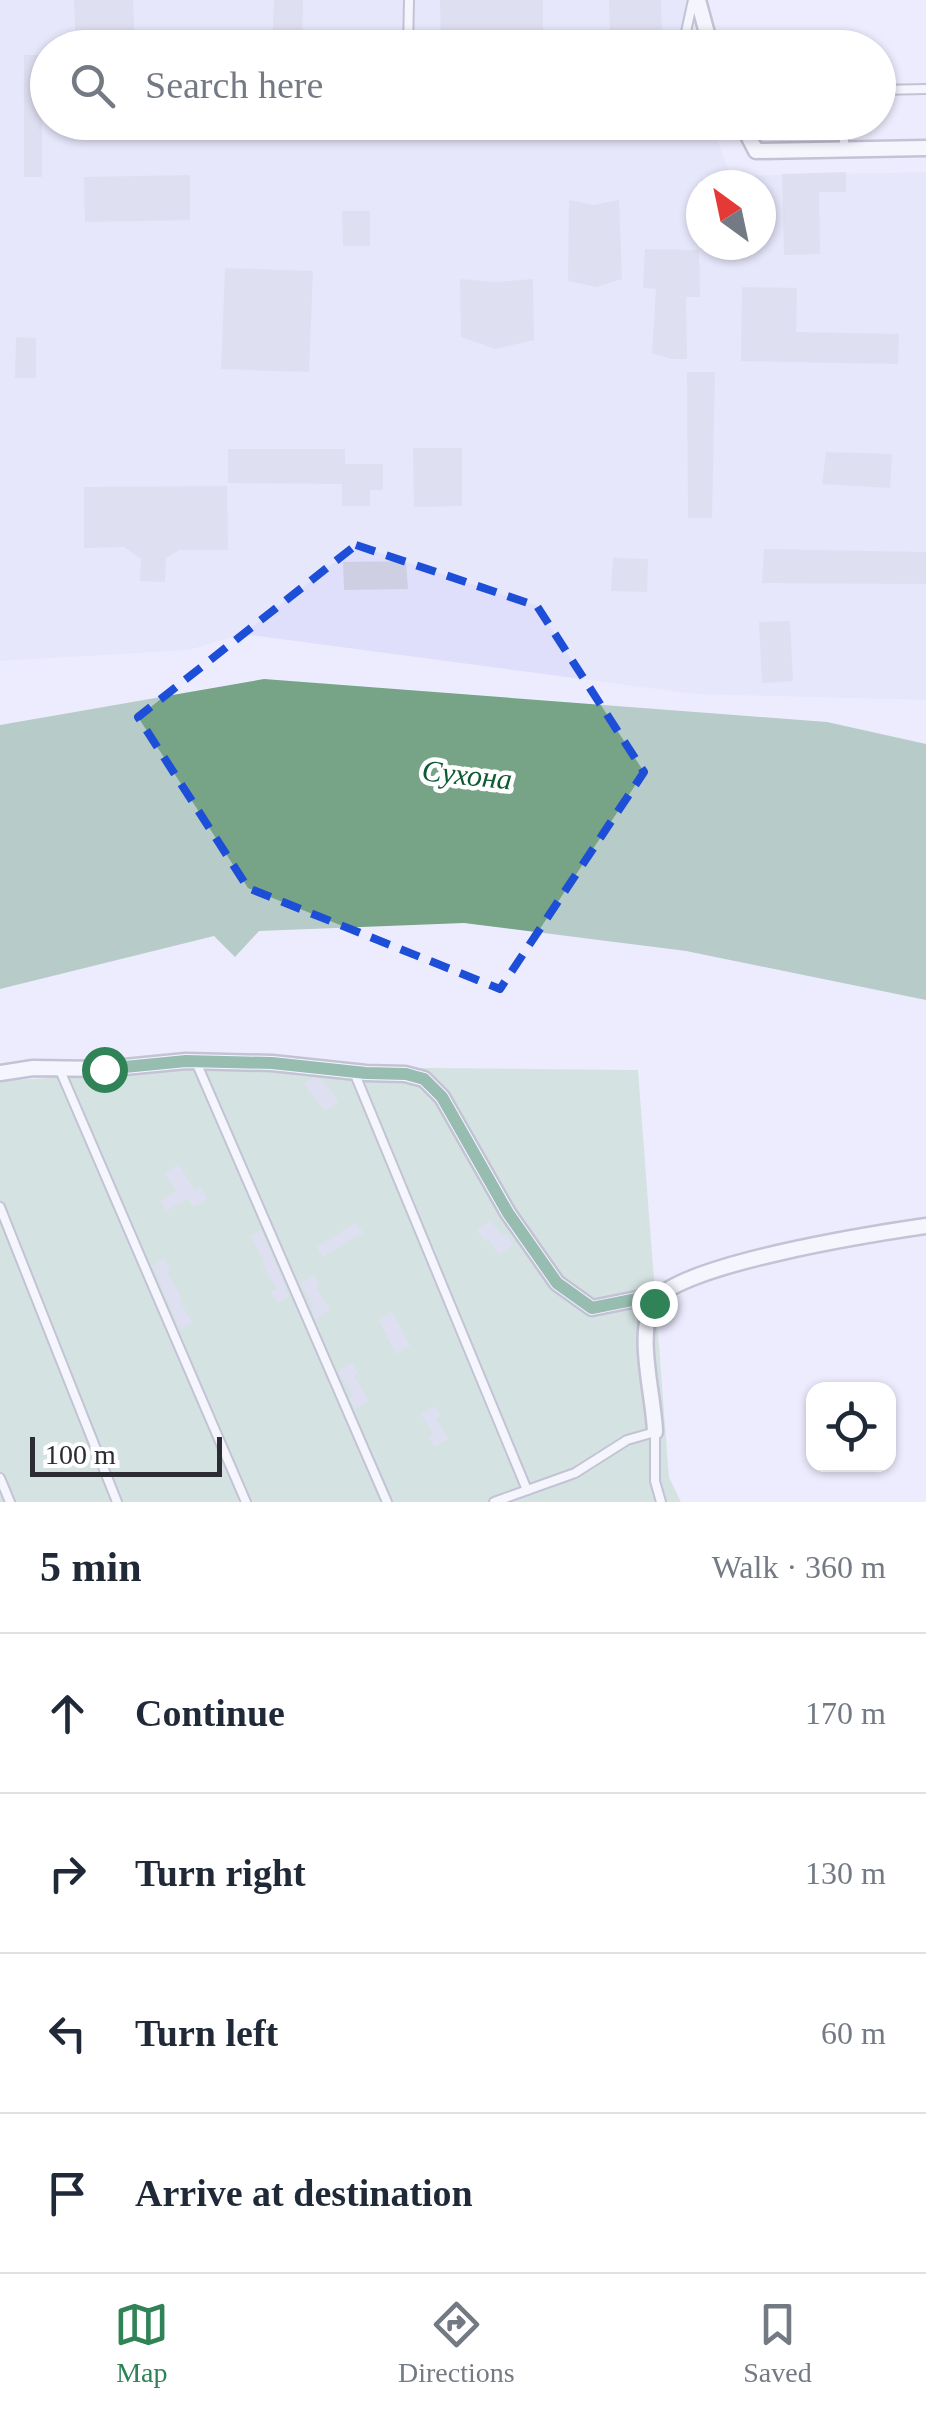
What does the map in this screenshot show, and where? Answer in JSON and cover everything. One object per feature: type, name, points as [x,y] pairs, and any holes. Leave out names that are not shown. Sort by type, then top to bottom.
[{"type":"street","points":[[696,0],[706,30]]},
{"type":"street","points":[[750,140],[756,151],[926,148]]},
{"type":"street","points":[[0,1073],[33,1068],[104,1069],[196,1062],[272,1063],[406,1074],[424,1079],[442,1097],[508,1213],[557,1283],[592,1308],[642,1298],[654,1303]]},
{"type":"street","points":[[655,1432],[646,1342],[654,1303],[671,1287],[725,1267],[828,1242],[926,1226]]},
{"type":"lane","points":[[408,30],[409,0]]},
{"type":"lane","points":[[687,30],[696,0]]},
{"type":"lane","points":[[896,90],[926,89]]},
{"type":"lane","points":[[844,140],[844,149]]},
{"type":"lane","points":[[196,1062],[387,1502]]},
{"type":"lane","points":[[59,1068],[246,1502]]},
{"type":"lane","points":[[354,1072],[527,1490]]},
{"type":"lane","points":[[0,1207],[117,1502]]},
{"type":"lane","points":[[494,1502],[575,1474],[626,1440],[655,1432],[655,1481],[660,1502]]},
{"type":"lane","points":[[0,1478],[10,1502]]},
{"type":"highlighted area","points":[[356,545],[537,606],[644,772],[500,989],[248,888],[138,717]]},
{"type":"shaded area","points":[[0,0],[693,0],[694,30],[30,30],[30,140],[717,140],[729,170],[686,170],[686,260],[776,260],[776,175],[926,172],[926,700],[694,694],[242,634],[189,650],[0,661]]},
{"type":"shaded area","points":[[232,1066],[638,1070],[669,1477],[681,1502],[0,1502],[0,1081]]},
{"type":"water","name":"Сухона","points":[[264,679],[827,722],[926,744],[926,1000],[686,951],[464,923],[259,931],[235,957],[214,936],[0,989],[0,725]]},
{"type":"building","points":[[74,0],[133,0],[134,30],[75,30]]},
{"type":"building","points":[[274,0],[303,0],[302,30],[273,30]]},
{"type":"building","points":[[440,0],[543,0],[543,30],[441,30]]},
{"type":"building","points":[[609,0],[661,0],[662,30],[610,30]]},
{"type":"building","points":[[24,55],[30,55],[30,140],[42,140],[42,177],[24,177]]},
{"type":"building","points":[[846,172],[846,192],[819,192],[820,254],[784,255],[782,174]]},
{"type":"building","points":[[190,175],[190,220],[85,222],[84,177]]},
{"type":"building","points":[[569,200],[594,205],[619,200],[622,279],[597,287],[568,281]]},
{"type":"building","points":[[342,211],[370,211],[370,246],[343,246]]},
{"type":"building","points":[[645,249],[686,250],[686,260],[699,260],[700,297],[686,297],[687,359],[652,353],[656,289],[643,288]]},
{"type":"building","points":[[225,268],[313,271],[309,372],[221,369]]},
{"type":"building","points":[[460,279],[533,279],[534,340],[495,349],[461,337]]},
{"type":"building","points":[[742,287],[797,288],[796,332],[899,334],[898,364],[741,361]]},
{"type":"building","points":[[16,337],[36,338],[36,378],[15,378]]},
{"type":"building","points":[[687,372],[715,372],[712,518],[688,518]]},
{"type":"building","points":[[413,448],[462,448],[462,506],[414,507]]},
{"type":"building","points":[[228,449],[345,449],[345,464],[383,464],[383,490],[370,490],[370,506],[342,506],[342,484],[228,483]]},
{"type":"building","points":[[826,452],[892,454],[890,488],[822,484]]},
{"type":"building","points":[[227,486],[228,550],[179,550],[166,558],[165,582],[140,581],[141,559],[124,547],[84,548],[84,487]]},
{"type":"building","points":[[764,549],[926,552],[926,584],[762,583]]},
{"type":"building","points":[[613,558],[648,559],[647,592],[611,591]]},
{"type":"building","points":[[406,561],[408,589],[344,590],[343,562]]},
{"type":"building","points":[[790,621],[793,681],[762,683],[759,622]]},
{"type":"building","points":[[313,1078],[321,1079],[339,1102],[325,1111],[304,1084]]},
{"type":"building","points":[[179,1164],[195,1191],[201,1188],[207,1199],[193,1207],[188,1198],[166,1211],[160,1201],[176,1191],[165,1173]]},
{"type":"building","points":[[491,1221],[513,1245],[499,1255],[477,1230]]},
{"type":"building","points":[[356,1223],[363,1233],[323,1257],[317,1247]]},
{"type":"building","points":[[261,1230],[289,1296],[278,1303],[271,1292],[277,1289],[250,1236]]},
{"type":"building","points":[[164,1259],[192,1322],[180,1330],[153,1266]]},
{"type":"building","points":[[314,1275],[320,1286],[316,1288],[330,1310],[316,1319],[311,1308],[314,1306],[300,1284]]},
{"type":"building","points":[[392,1312],[410,1346],[396,1354],[379,1320]]},
{"type":"building","points":[[352,1363],[358,1373],[354,1376],[369,1401],[355,1409],[350,1398],[353,1396],[338,1371]]},
{"type":"building","points":[[435,1406],[441,1416],[436,1419],[449,1439],[435,1447],[429,1437],[433,1434],[421,1414]]},
{"type":"route","points":[[104,1069],[186,1061],[272,1063],[406,1074],[424,1079],[442,1097],[508,1213],[557,1283],[592,1308],[642,1298],[654,1303]]}]
